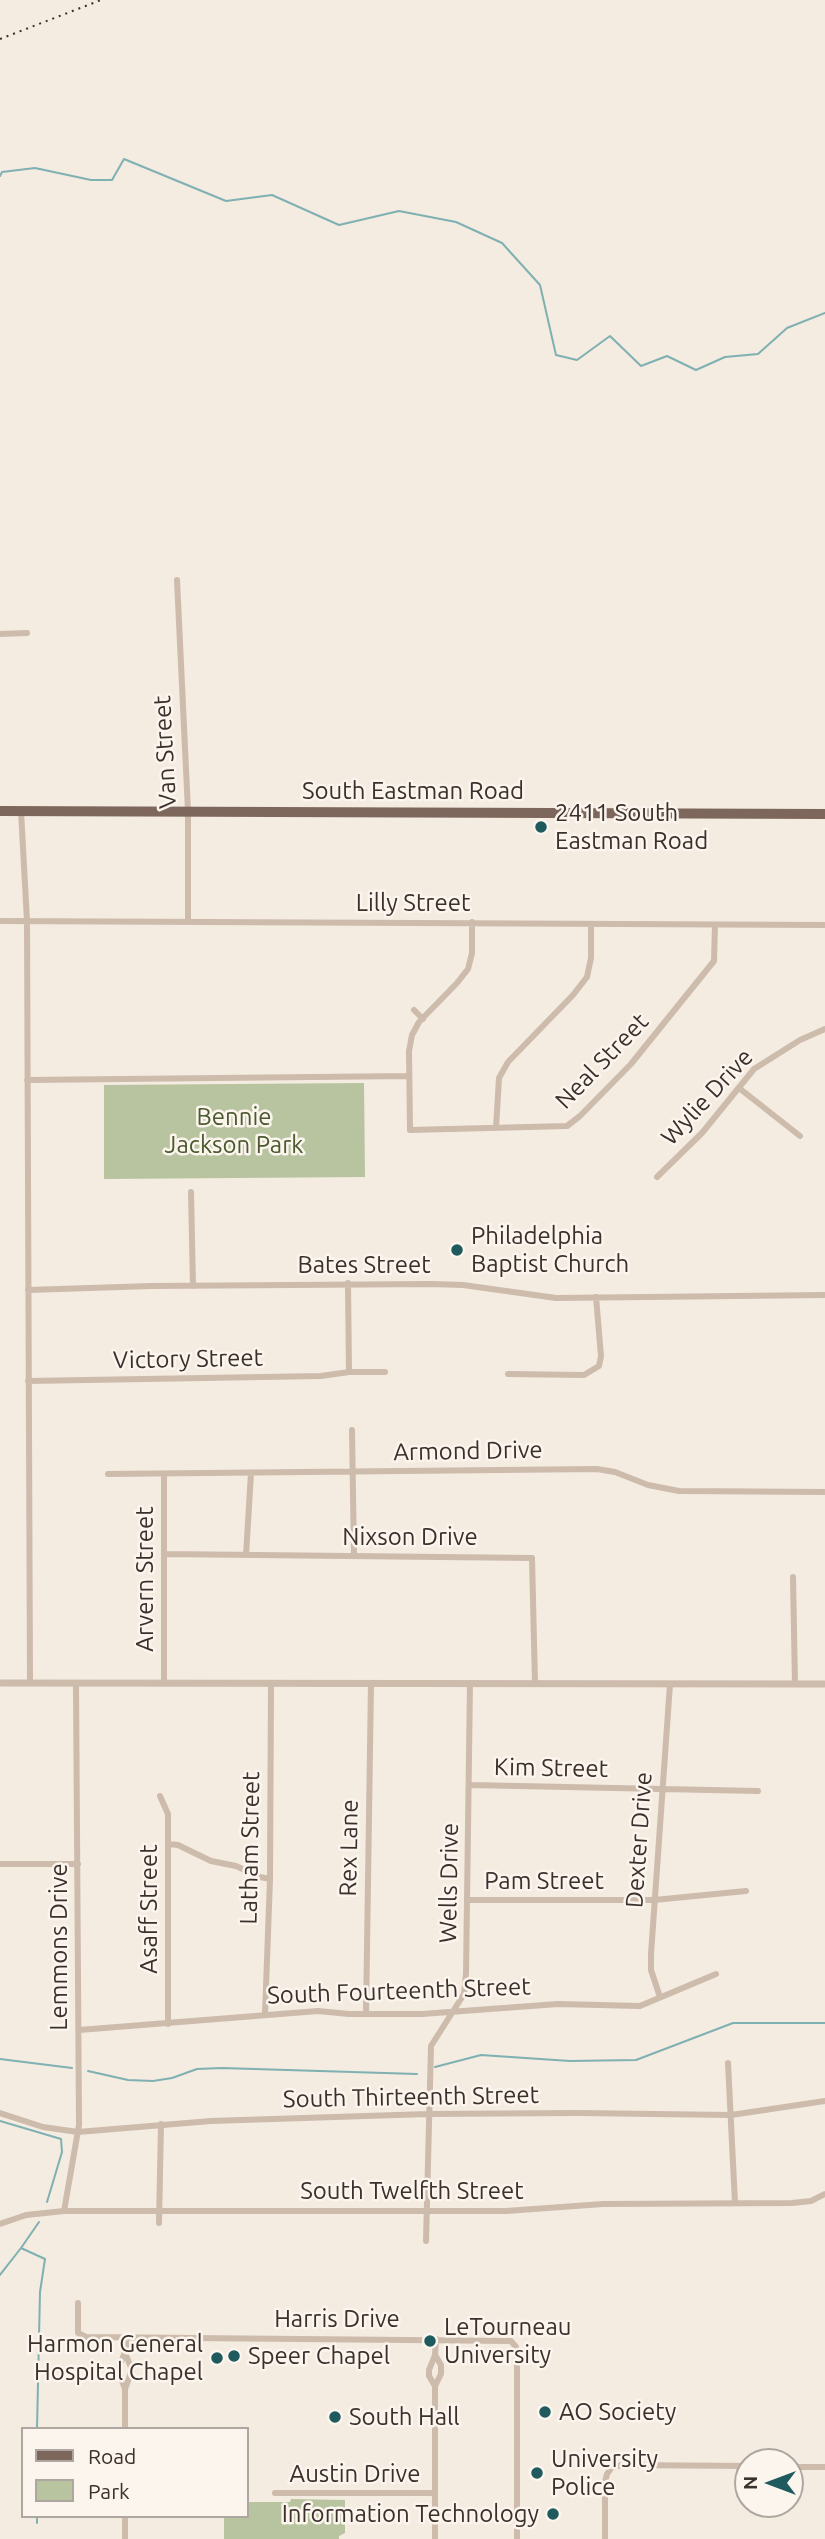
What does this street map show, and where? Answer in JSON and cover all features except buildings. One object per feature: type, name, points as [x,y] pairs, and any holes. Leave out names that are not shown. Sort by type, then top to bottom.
[{"type":"main road","name":"South Eastman Road","points":[[0,811],[825,814]]},
{"type":"street","name":"Van Street","points":[[177,580],[188,811],[188,922]]},
{"type":"street","points":[[0,634],[27,634]]},
{"type":"street","points":[[21,811],[27,921],[30,1683]]},
{"type":"street","name":"Lilly Street","points":[[0,921],[825,925]]},
{"type":"street","points":[[27,1080],[409,1076],[412,1035],[468,968],[472,953],[472,922]]},
{"type":"street","points":[[496,1128],[499,1078],[508,1062],[587,977],[591,958],[591,924]]},
{"type":"street","name":"Neal Street","points":[[409,1076],[410,1130],[567,1126],[631,1065],[714,961],[715,925]]},
{"type":"street","points":[[414,1010],[423,1019]]},
{"type":"street","name":"Wylie Drive","points":[[657,1177],[702,1133],[754,1069],[800,1040],[825,1029]]},
{"type":"street","points":[[739,1088],[800,1136]]},
{"type":"street","points":[[191,1192],[193,1286]]},
{"type":"street","points":[[348,1283],[349,1373]]},
{"type":"street","name":"Bates Street","points":[[28,1290],[348,1283],[463,1285],[536,1297],[825,1295]]},
{"type":"street","points":[[508,1374],[584,1375],[599,1366],[601,1356],[596,1297]]},
{"type":"street","name":"Victory Street","points":[[28,1381],[321,1376],[385,1372]]},
{"type":"street","points":[[352,1430],[354,1556]]},
{"type":"street","name":"Armond Drive","points":[[108,1474],[597,1469],[615,1472],[648,1485],[679,1490],[825,1492]]},
{"type":"street","points":[[246,1555],[251,1473]]},
{"type":"street","name":"Arvern Street","points":[[164,1474],[164,1683]]},
{"type":"street","name":"Nixson Drive","points":[[164,1554],[532,1558],[535,1683]]},
{"type":"street","points":[[793,1577],[795,1684]]},
{"type":"street","points":[[0,1683],[825,1684]]},
{"type":"street","name":"Lemmons Drive","points":[[64,2211],[78,2132],[76,1683]]},
{"type":"street","name":"Latham Street","points":[[265,2014],[270,1879],[271,1683]]},
{"type":"street","name":"Rex Lane","points":[[366,2014],[371,1683]]},
{"type":"street","name":"Wells Drive","points":[[426,2241],[431,2046],[464,1994],[468,1900],[470,1683]]},
{"type":"street","name":"Dexter Drive","points":[[660,1997],[651,1970],[670,1684]]},
{"type":"street","name":"Kim Street","points":[[470,1786],[758,1791]]},
{"type":"street","name":"Asaff Street","points":[[160,1796],[167,1811],[168,2024]]},
{"type":"street","points":[[168,1844],[178,1845],[206,1859],[236,1866],[270,1879]]},
{"type":"street","points":[[0,1864],[78,1864]]},
{"type":"street","name":"Pam Street","points":[[468,1900],[654,1900],[746,1891]]},
{"type":"street","name":"South Fourteenth Street","points":[[79,2030],[318,2011],[422,2014],[558,2004],[640,2006],[716,1975]]},
{"type":"street","points":[[728,2063],[735,2203]]},
{"type":"street","name":"South Thirteenth Street","points":[[0,2113],[43,2127],[78,2132],[161,2124],[428,2114],[731,2115],[825,2101]]},
{"type":"street","points":[[159,2223],[161,2124]]},
{"type":"street","name":"South Twelfth Street","points":[[0,2224],[26,2215],[64,2211],[506,2211],[580,2205],[811,2201],[825,2194]]},
{"type":"street","name":"Harris Drive","points":[[78,2303],[80,2336],[511,2341],[516,2347],[517,2539]]},
{"type":"street","points":[[125,2338],[125,2352],[132,2370],[125,2389],[125,2427]]},
{"type":"street","points":[[435,2386],[429,2370],[435,2355],[436,2339]]},
{"type":"street","points":[[125,2352],[118,2370],[125,2389]]},
{"type":"street","points":[[435,2355],[441,2365],[442,2374],[435,2386],[435,2539]]},
{"type":"street","points":[[605,2539],[605,2482],[612,2467],[734,2466]]},
{"type":"street","points":[[804,2467],[825,2467]]},
{"type":"street","name":"Austin Drive","points":[[275,2493],[435,2493]]},
{"type":"street","points":[[125,2518],[125,2539]]},
{"type":"green space","name":"Bennie Jackson Park","points":[[364,1083],[365,1177],[104,1179],[104,1085]]},
{"type":"green space","points":[[291,2499],[345,2500],[345,2533],[339,2536],[339,2539],[224,2539],[224,2518],[248,2518],[248,2502],[290,2502]]},
{"type":"waterway","points":[[0,176],[2,172],[35,168],[91,180],[112,180],[124,159],[226,201],[272,195],[339,225],[399,211],[456,222],[502,243],[540,285],[556,355],[577,360],[610,336],[641,366],[667,356],[696,370],[725,357],[758,354],[787,328],[825,313]]},
{"type":"waterway","points":[[435,2067],[481,2055],[570,2061],[636,2060],[733,2023],[825,2023]]},
{"type":"waterway","points":[[0,2059],[72,2068]]},
{"type":"waterway","points":[[88,2071],[128,2080],[153,2081],[172,2078],[197,2069],[222,2068],[417,2074]]},
{"type":"waterway","points":[[0,2121],[61,2139],[62,2152],[47,2202]]},
{"type":"waterway","points":[[37,2427],[40,2292],[45,2259],[21,2248],[39,2222]]},
{"type":"waterway","points":[[0,2275],[21,2248]]},
{"type":"waterway","points":[[37,2518],[37,2523]]},
{"type":"railway","points":[[0,39],[101,0]]},
{"type":"place","name":"2411 South Eastman Road","points":[[541,827]]},
{"type":"place","name":"Philadelphia Baptist Church","points":[[457,1250]]},
{"type":"place","name":"LeTourneau University","points":[[430,2341]]},
{"type":"place","name":"Speer Chapel","points":[[234,2356]]},
{"type":"place","name":"Harmon General Hospital Chapel","points":[[217,2358]]},
{"type":"place","name":"AO Society","points":[[545,2412]]},
{"type":"place","name":"South Hall","points":[[335,2417]]},
{"type":"place","name":"University Police","points":[[537,2473]]},
{"type":"place","name":"Information Technology","points":[[553,2514]]}]
